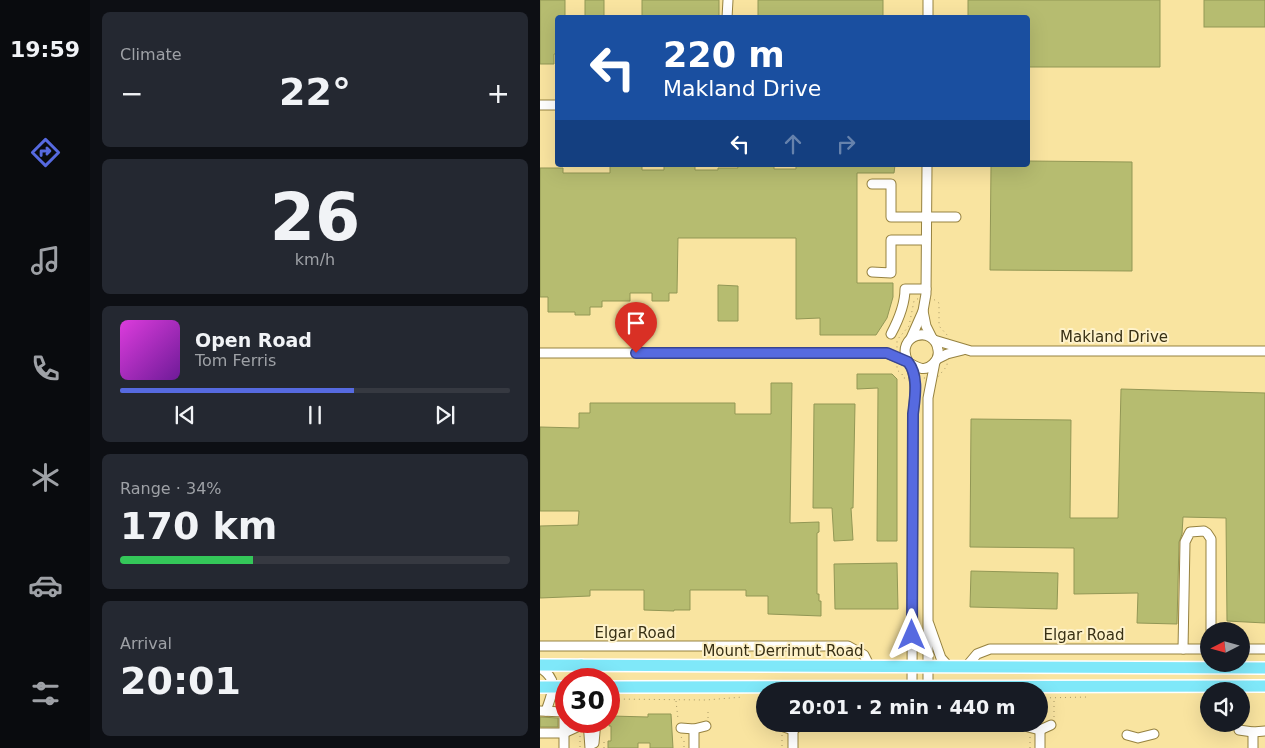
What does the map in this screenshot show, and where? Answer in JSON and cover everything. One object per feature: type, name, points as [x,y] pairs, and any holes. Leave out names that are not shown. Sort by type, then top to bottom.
[{"type":"main road","points":[[581,665],[586,668]]},
{"type":"main road","name":"Mount Derrimut Road","points":[[540,666],[1265,668]]},
{"type":"main road","points":[[1048,687],[1265,686]]},
{"type":"main road","points":[[540,687],[554,687]]},
{"type":"main road","points":[[620,687],[756,687]]},
{"type":"street","points":[[727,15],[728,0]]},
{"type":"street","points":[[928,0],[928,15]]},
{"type":"street","points":[[540,106],[555,106]]},
{"type":"street","points":[[912,682],[913,414],[916,395],[914,378],[904,352],[922,311],[926,288],[927,167]]},
{"type":"street","points":[[872,184],[891,184],[891,217],[956,217]]},
{"type":"street","points":[[872,272],[892,272],[891,240],[926,240]]},
{"type":"street","points":[[891,334],[905,301],[905,288],[926,288]]},
{"type":"street","points":[[922,311],[926,326],[938,349],[928,398],[928,682]]},
{"type":"street","points":[[887,353],[922,334],[933,339]]},
{"type":"street","name":"Makland Drive","points":[[933,339],[963,350]]},
{"type":"street","name":"Makland Drive","points":[[936,361],[947,354],[963,350],[1265,351]]},
{"type":"street","points":[[540,353],[887,353],[920,369],[931,366],[936,361]]},
{"type":"street","points":[[1183,649],[1185,542],[1190,532],[1194,531],[1207,533],[1211,539],[1212,622]]},
{"type":"street","points":[[927,617],[940,658],[949,667]]},
{"type":"street","name":"Elgar Road","points":[[540,646],[848,646],[864,655],[870,667]]},
{"type":"street","name":"Elgar Road","points":[[966,667],[977,654],[990,649],[1200,649]]},
{"type":"street","points":[[1250,649],[1265,649]]},
{"type":"street","points":[[540,666],[547,672],[554,687],[543,711]]},
{"type":"street","points":[[1048,726],[1052,724]]},
{"type":"street","points":[[681,728],[694,730],[706,726]]},
{"type":"street","points":[[694,730],[694,748]]},
{"type":"street","points":[[1250,732],[1265,731]]},
{"type":"street","points":[[793,732],[793,748]]},
{"type":"street","points":[[1040,732],[1040,748]]},
{"type":"street","points":[[1253,732],[1253,748]]},
{"type":"street","points":[[540,733],[555,733]]},
{"type":"street","points":[[564,733],[564,748]]},
{"type":"street","points":[[590,733],[592,748]]},
{"type":"street","points":[[592,748],[594,733]]},
{"type":"street","points":[[1126,735],[1138,738],[1154,734]]},
{"type":"street","points":[[1138,738],[1138,748]]},
{"type":"path","points":[[620,698],[706,700],[747,697]]},
{"type":"path","points":[[1052,724],[1054,698]]},
{"type":"path","points":[[780,732],[782,748]]},
{"type":"path","points":[[1030,737],[1030,748]]},
{"type":"building","points":[[540,0],[565,0],[565,15],[555,15],[554,64],[540,64]]},
{"type":"building","points":[[585,0],[604,0],[604,15],[585,15]]},
{"type":"building","points":[[642,0],[719,0],[719,15],[642,15]]},
{"type":"building","points":[[758,0],[883,0],[883,15],[758,15]]},
{"type":"building","points":[[968,0],[1160,0],[1160,67],[1030,67],[1030,15],[968,15]]},
{"type":"building","points":[[1204,0],[1265,0],[1265,27],[1204,27]]},
{"type":"building","points":[[1030,161],[1132,162],[1132,271],[990,270],[991,167],[1030,167]]},
{"type":"building","points":[[610,167],[642,167],[642,170],[664,170],[664,167],[695,167],[695,170],[718,170],[718,168],[738,167],[796,169],[796,167],[895,167],[894,173],[857,173],[857,283],[893,283],[893,297],[887,318],[876,335],[820,335],[820,318],[796,319],[796,238],[678,238],[677,293],[669,293],[669,301],[652,301],[652,293],[630,293],[630,301],[602,301],[602,307],[590,307],[590,315],[575,315],[575,312],[548,312],[548,297],[540,297],[540,168],[563,168],[563,173],[610,173]]},
{"type":"building","points":[[718,285],[738,286],[738,321],[718,321]]},
{"type":"building","points":[[857,374],[892,374],[897,379],[897,541],[877,541],[878,388],[857,389]]},
{"type":"building","points":[[771,383],[792,383],[790,523],[819,522],[819,532],[817,533],[817,594],[819,594],[819,601],[821,601],[821,616],[768,614],[768,596],[746,596],[746,590],[690,590],[690,610],[674,611],[644,610],[644,590],[590,590],[590,596],[540,598],[540,526],[578,525],[579,511],[540,511],[540,427],[579,428],[579,413],[590,413],[590,403],[735,403],[735,414],[771,414]]},
{"type":"building","points":[[1121,389],[1265,393],[1265,623],[1227,621],[1226,518],[1183,517],[1182,534],[1179,542],[1177,624],[1137,623],[1138,593],[1074,594],[1074,548],[970,547],[971,419],[1071,420],[1070,518],[1118,518]]},
{"type":"building","points":[[814,404],[855,404],[853,508],[851,508],[853,540],[834,541],[832,508],[813,508]]},
{"type":"building","points":[[897,563],[898,609],[835,609],[834,564]]},
{"type":"building","points":[[971,571],[1058,573],[1057,609],[970,607]]},
{"type":"building","points":[[648,714],[671,714],[673,748],[650,748],[650,743],[638,743],[638,748],[608,748],[608,741],[611,741],[611,733],[620,733],[620,716],[648,717]]},
{"type":"building","points":[[540,717],[555,718],[555,727],[540,727]]},
{"type":"route","points":[[636,353],[887,353],[910,364],[916,387],[913,414],[912,635]]}]
